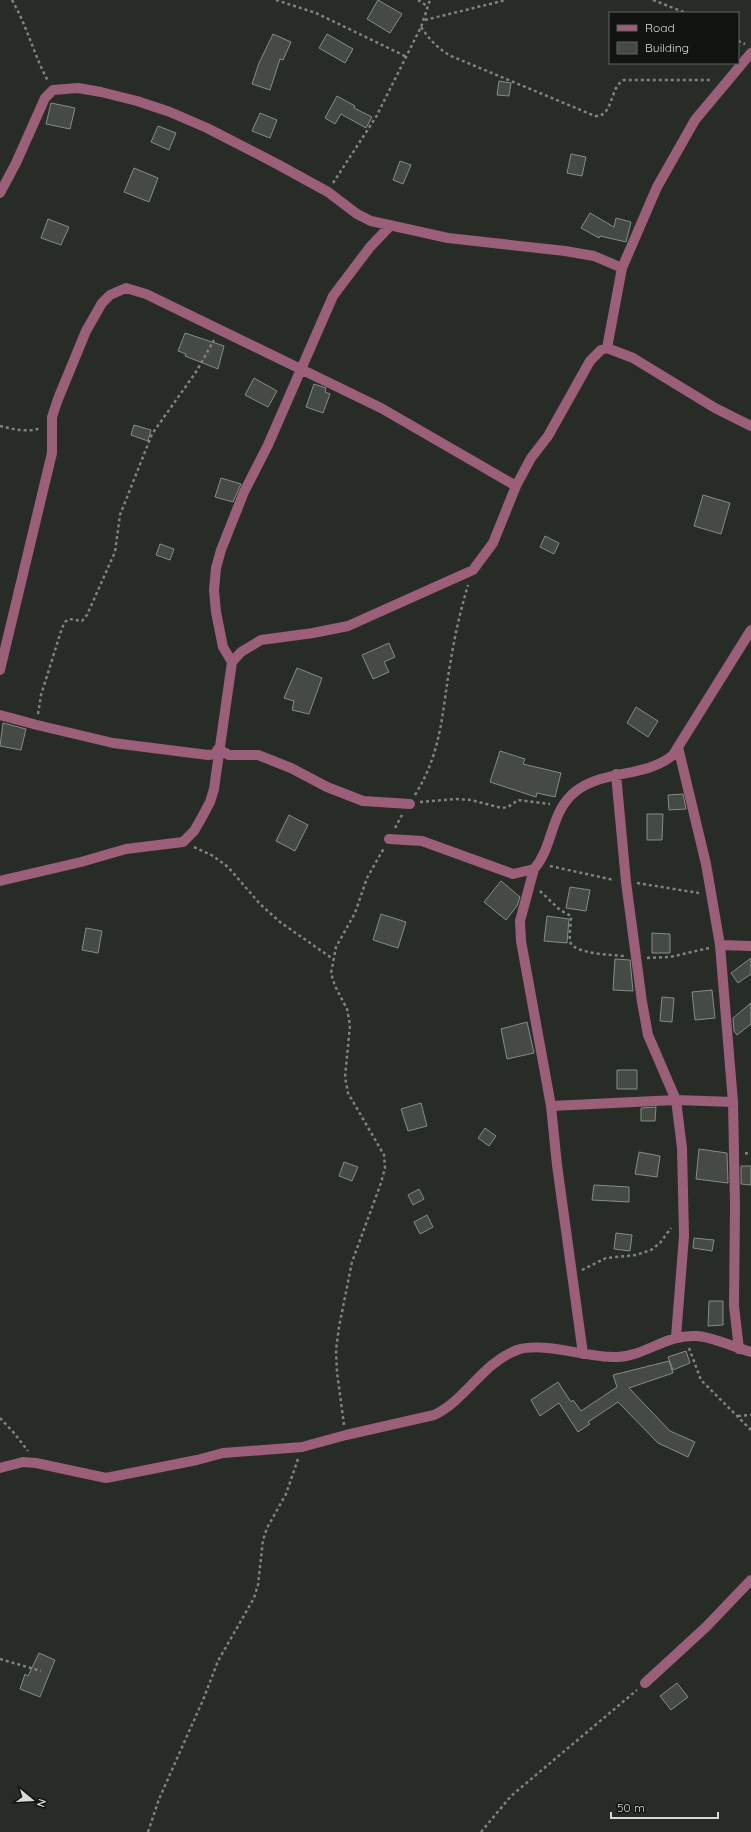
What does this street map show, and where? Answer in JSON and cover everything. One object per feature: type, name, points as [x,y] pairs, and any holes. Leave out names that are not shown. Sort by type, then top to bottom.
[{"type":"street","points":[[608,348],[622,268],[671,160],[695,120],[751,53]]},
{"type":"street","points":[[0,193],[16,163],[45,98],[53,90],[78,88],[137,101],[170,112],[239,144],[328,192],[357,214],[371,221],[448,238],[565,251],[594,256],[622,268]]},
{"type":"street","points":[[232,662],[224,647],[219,631],[214,590],[216,568],[244,492],[268,445],[333,296],[370,247],[390,226]]},
{"type":"street","points":[[0,670],[52,453],[52,417],[86,331],[102,303],[118,290],[126,288],[146,294],[381,408],[516,486]]},
{"type":"street","points":[[0,881],[81,862],[126,849],[182,842],[194,831],[210,802],[217,775],[218,749],[232,662],[241,652],[261,640],[313,633],[348,626],[473,570],[492,543],[516,486],[531,458],[551,431],[590,361],[601,350],[608,348],[633,358],[660,372],[715,408],[751,426]]},
{"type":"street","points":[[583,1354],[557,1165],[551,1106],[521,941],[520,921],[536,866],[551,836],[556,817],[562,806],[576,791],[588,784],[604,777],[656,766],[672,755],[751,630]]},
{"type":"street","points":[[0,715],[130,746],[208,755],[215,754],[218,749]]},
{"type":"street","points":[[678,746],[693,806],[720,945],[732,1102],[735,1200],[734,1306],[739,1349]]},
{"type":"street","points":[[218,749],[229,755],[258,755],[292,768],[327,787],[363,801],[410,804]]},
{"type":"street","points":[[616,774],[626,882],[642,1002],[648,1035],[676,1100],[682,1148],[685,1210],[680,1337]]},
{"type":"street","points":[[389,839],[422,841],[513,874],[536,866]]},
{"type":"street","points":[[720,945],[751,946]]},
{"type":"street","points":[[551,1106],[676,1100],[732,1102]]},
{"type":"street","points":[[0,1468],[23,1462],[36,1463],[106,1478],[197,1460],[223,1453],[302,1447],[346,1435],[422,1418],[445,1410],[488,1368],[502,1358],[518,1350],[532,1348],[606,1357],[619,1357],[634,1354],[680,1337],[695,1336],[711,1339],[751,1352]]},
{"type":"street","points":[[645,1684],[706,1627],[751,1580]]},
{"type":"path","points":[[12,0],[31,39],[38,62],[53,90]]},
{"type":"path","points":[[276,0],[316,13],[407,57]]},
{"type":"path","points":[[418,0],[427,6]]},
{"type":"path","points":[[328,192],[376,116],[421,27],[430,0]]},
{"type":"path","points":[[424,20],[506,0]]},
{"type":"path","points":[[653,0],[683,12]]},
{"type":"path","points":[[421,27],[430,40],[451,56],[595,116],[604,114],[617,86],[624,80],[663,79],[699,81],[729,79]]},
{"type":"path","points":[[37,725],[41,695],[65,622],[69,619],[82,621],[87,615],[115,552],[120,514],[152,434],[196,372],[219,330]]},
{"type":"path","points":[[0,426],[34,431],[52,417]]},
{"type":"path","points":[[346,1435],[336,1372],[336,1350],[339,1328],[352,1262],[381,1184],[385,1168],[384,1155],[348,1094],[345,1077],[350,1025],[347,1009],[335,986],[331,973],[333,959],[340,937],[355,913],[367,878],[427,776],[438,742],[454,645],[473,570]]},
{"type":"path","points":[[410,804],[433,799],[456,798],[471,800],[502,808],[508,807],[518,800],[562,806]]},
{"type":"path","points":[[182,842],[213,856],[228,867],[260,904],[280,922],[333,959]]},
{"type":"path","points":[[536,866],[711,895]]},
{"type":"path","points":[[530,884],[560,910],[571,916],[570,942],[573,947],[581,951],[636,958],[670,957],[695,953],[720,945]]},
{"type":"path","points":[[573,1276],[606,1258],[636,1255],[651,1250],[660,1243],[685,1210]]},
{"type":"path","points":[[680,1337],[701,1380],[751,1430]]},
{"type":"path","points":[[738,1416],[751,1415]]},
{"type":"path","points":[[0,1418],[15,1434],[36,1463]]},
{"type":"path","points":[[148,1832],[161,1792],[203,1700],[218,1661],[254,1598],[258,1585],[263,1540],[267,1528],[286,1494],[302,1447]]},
{"type":"path","points":[[0,1659],[41,1671]]},
{"type":"path","points":[[481,1832],[511,1796],[645,1684]]},
{"type":"building","points":[[378,0],[402,14],[390,33],[367,19]]},
{"type":"building","points":[[273,34],[291,42],[283,60],[280,59],[270,90],[252,84],[259,63]]},
{"type":"building","points":[[327,34],[353,49],[345,63],[319,48]]},
{"type":"building","points":[[499,81],[511,83],[509,96],[497,95]]},
{"type":"building","points":[[337,96],[355,106],[354,108],[372,117],[366,128],[341,114],[335,124],[325,118]]},
{"type":"building","points":[[51,103],[75,108],[70,129],[46,124]]},
{"type":"building","points":[[260,113],[277,120],[270,138],[252,131]]},
{"type":"building","points":[[158,126],[176,133],[169,150],[151,142]]},
{"type":"building","points":[[571,154],[586,157],[582,176],[567,173]]},
{"type":"building","points":[[400,161],[411,165],[403,184],[393,180]]},
{"type":"building","points":[[134,168],[158,178],[149,202],[124,192]]},
{"type":"building","points":[[590,213],[614,227],[616,218],[631,222],[626,242],[600,236],[599,238],[581,228]]},
{"type":"building","points":[[48,219],[69,227],[61,245],[41,238]]},
{"type":"building","points":[[185,333],[224,346],[218,369],[185,356],[186,354],[178,351]]},
{"type":"building","points":[[254,378],[277,391],[268,407],[245,395]]},
{"type":"building","points":[[314,384],[326,388],[325,392],[330,394],[323,413],[306,407]]},
{"type":"building","points":[[134,425],[151,430],[148,441],[131,435]]},
{"type":"building","points":[[221,478],[241,484],[233,502],[215,497]]},
{"type":"building","points":[[703,495],[730,503],[721,534],[694,526]]},
{"type":"building","points":[[545,536],[559,543],[554,554],[540,547]]},
{"type":"building","points":[[160,544],[174,549],[170,560],[156,555]]},
{"type":"building","points":[[389,643],[395,657],[384,662],[389,672],[373,679],[362,655]]},
{"type":"building","points":[[297,668],[322,678],[309,714],[292,710],[294,701],[284,698]]},
{"type":"building","points":[[636,707],[658,721],[648,737],[627,723]]},
{"type":"building","points":[[3,723],[26,729],[21,750],[0,746]]},
{"type":"building","points":[[500,751],[525,759],[523,764],[561,773],[555,797],[537,793],[536,797],[490,782]]},
{"type":"building","points":[[683,794],[686,809],[669,810],[668,795]]},
{"type":"building","points":[[647,814],[663,814],[662,840],[647,840]]},
{"type":"building","points":[[289,815],[308,825],[295,851],[276,841]]},
{"type":"building","points":[[501,881],[520,897],[517,906],[506,920],[484,902]]},
{"type":"building","points":[[570,887],[590,890],[586,911],[566,908]]},
{"type":"building","points":[[381,914],[406,922],[398,948],[373,940]]},
{"type":"building","points":[[547,916],[569,919],[567,943],[544,941]]},
{"type":"building","points":[[86,928],[102,931],[98,953],[82,950]]},
{"type":"building","points":[[652,933],[670,934],[670,953],[652,953]]},
{"type":"building","points":[[751,958],[751,974],[738,983],[731,973]]},
{"type":"building","points":[[615,959],[630,960],[633,991],[613,990]]},
{"type":"building","points":[[712,990],[715,1018],[695,1020],[692,992]]},
{"type":"building","points":[[662,997],[674,998],[672,1022],[660,1021]]},
{"type":"building","points":[[751,1003],[751,1024],[737,1035],[734,1031],[733,1018]]},
{"type":"building","points":[[527,1022],[534,1053],[507,1059],[501,1029]]},
{"type":"building","points":[[617,1070],[637,1070],[637,1089],[617,1089]]},
{"type":"building","points":[[421,1103],[427,1126],[408,1131],[401,1109]]},
{"type":"building","points":[[656,1107],[655,1121],[641,1121],[641,1108]]},
{"type":"building","points":[[485,1128],[496,1136],[489,1146],[478,1138]]},
{"type":"building","points":[[699,1149],[727,1153],[728,1183],[696,1179]]},
{"type":"building","points":[[639,1152],[660,1156],[657,1177],[635,1174]]},
{"type":"building","points":[[344,1162],[358,1167],[352,1181],[339,1176]]},
{"type":"building","points":[[741,1166],[751,1166],[751,1185],[741,1184]]},
{"type":"building","points":[[594,1185],[629,1187],[629,1202],[592,1200]]},
{"type":"building","points":[[419,1189],[424,1199],[413,1205],[408,1195]]},
{"type":"building","points":[[427,1215],[433,1227],[420,1234],[414,1222]]},
{"type":"building","points":[[616,1233],[632,1235],[630,1251],[614,1249]]},
{"type":"building","points":[[694,1238],[714,1240],[712,1251],[693,1248]]},
{"type":"building","points":[[709,1301],[723,1301],[723,1325],[708,1326]]},
{"type":"building","points":[[686,1351],[690,1363],[673,1370],[668,1357]]},
{"type":"building","points":[[669,1361],[673,1373],[629,1388],[670,1431],[695,1442],[688,1457],[658,1443],[618,1402],[588,1422],[590,1424],[578,1432],[559,1403],[540,1416],[531,1400],[558,1382],[571,1402],[573,1400],[581,1411],[617,1387],[613,1375]]},
{"type":"building","points":[[39,1653],[55,1660],[40,1697],[20,1689],[25,1674],[28,1676]]},
{"type":"building","points":[[677,1683],[688,1697],[671,1710],[660,1696]]}]
